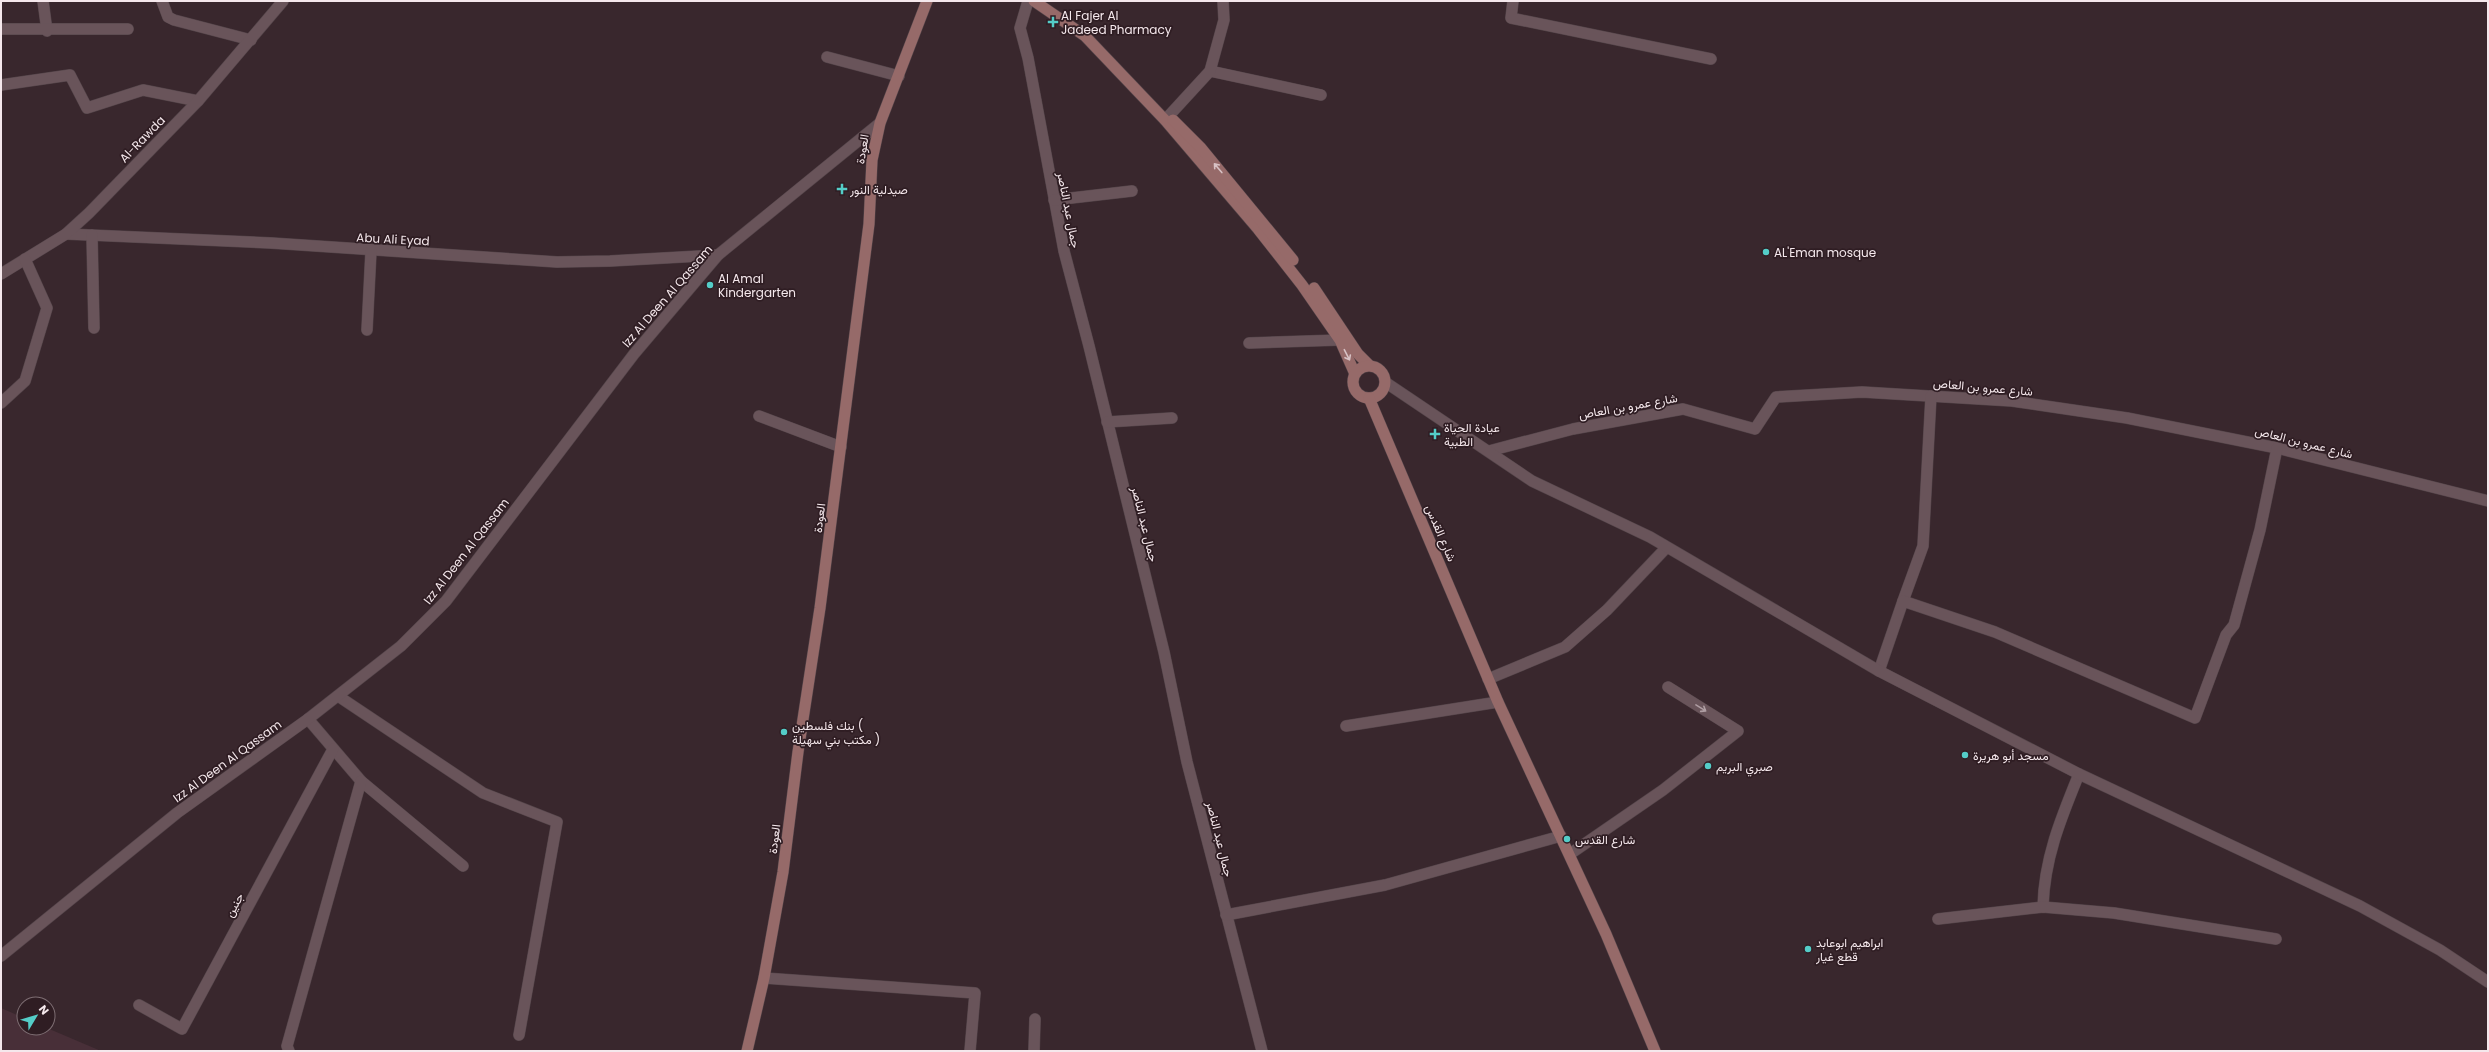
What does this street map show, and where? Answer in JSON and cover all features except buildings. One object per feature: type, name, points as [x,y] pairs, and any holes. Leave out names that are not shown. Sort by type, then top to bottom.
[{"type":"main road","points":[[1034,1],[1085,36],[1166,118],[1201,148],[1269,230],[1332,312],[1358,354],[1369,366]]},
{"type":"main road","name":"العودة","points":[[747,1051],[764,978],[783,872],[841,447],[868,224],[872,160],[880,123],[927,3]]},
{"type":"main road","points":[[1166,118],[1258,229],[1302,285],[1340,340],[1355,374],[1354,388],[1361,396],[1369,398],[1381,393],[1386,382],[1381,370],[1369,366],[1362,367],[1355,374]]},
{"type":"main road","name":"شارع القدس","points":[[1369,398],[1498,702],[1543,802],[1570,854],[1655,1051]]},
{"type":"street","points":[[43,1],[47,31]]},
{"type":"street","points":[[162,1],[168,17],[174,20],[251,40]]},
{"type":"street","name":"Al-Rawda","points":[[1,274],[66,234],[89,213],[198,101],[283,1]]},
{"type":"street","name":"جمال عبد الناصر","points":[[1028,1],[1020,28],[1028,58],[1064,251],[1164,652],[1187,762],[1262,1051]]},
{"type":"street","points":[[1166,118],[1210,71],[1224,20],[1223,1]]},
{"type":"street","points":[[1513,1],[1511,18],[1711,60]]},
{"type":"street","points":[[1,29],[47,31],[128,29]]},
{"type":"street","points":[[827,57],[899,76]]},
{"type":"street","points":[[1210,71],[1321,95]]},
{"type":"street","points":[[1,85],[70,75],[87,108],[143,90],[198,101]]},
{"type":"street","name":"Izz Al Deen Al Qassam","points":[[1,956],[177,813],[308,719],[402,646],[446,601],[634,354],[718,255],[880,123]]},
{"type":"street","points":[[1054,200],[1132,191]]},
{"type":"street","name":"Abu Ali Eyad","points":[[66,234],[557,262],[610,261],[718,255]]},
{"type":"street","points":[[92,235],[94,328]]},
{"type":"street","points":[[367,330],[371,251]]},
{"type":"street","points":[[1,403],[25,382],[46,308],[25,259]]},
{"type":"street","points":[[1249,343],[1340,340]]},
{"type":"street","points":[[1386,382],[1428,412],[1489,451],[1532,481],[1650,537],[1666,548],[1879,671],[2079,774],[2360,906],[2440,950],[2488,982]]},
{"type":"street","name":"شارع عمرو بن العاص","points":[[1489,451],[1573,429],[1683,409],[1755,429],[1776,397],[1862,392],[2012,401],[2127,418],[2277,448],[2488,501]]},
{"type":"street","points":[[1879,671],[1923,546],[1932,396]]},
{"type":"street","points":[[759,416],[841,447]]},
{"type":"street","points":[[1107,422],[1172,418]]},
{"type":"street","points":[[1903,602],[1995,632],[2195,718],[2226,635],[2234,625],[2260,530],[2277,448]]},
{"type":"street","points":[[1488,679],[1564,647],[1606,610],[1666,548]]},
{"type":"street","points":[[1570,854],[1663,790],[1738,731],[1668,687]]},
{"type":"street","points":[[338,696],[483,793],[558,822],[519,1034]]},
{"type":"street","points":[[1346,726],[1498,702]]},
{"type":"street","points":[[308,719],[332,749],[361,781],[463,866]]},
{"type":"street","name":"جنين","points":[[139,1005],[182,1029],[332,749]]},
{"type":"street","points":[[2043,907],[2043,886],[2050,850],[2079,774]]},
{"type":"street","points":[[289,1051],[287,1046],[361,781]]},
{"type":"street","points":[[1226,915],[1385,885],[1561,836]]},
{"type":"street","points":[[1938,919],[2043,907],[2114,913],[2276,939]]},
{"type":"street","points":[[764,978],[975,993],[970,1051]]},
{"type":"street","points":[[1034,1051],[1035,1019]]},
{"type":"shaded area","points":[[1,1008],[16,1015],[16,1036],[56,1036],[56,1032],[101,1051],[1,1051]]},
{"type":"place","name":"Al Fajer Al Jadeed Pharmacy","points":[[1053,22]]},
{"type":"place","name":"صيدلية النور","points":[[842,189]]},
{"type":"place","name":"AL'Eman mosque","points":[[1766,252]]},
{"type":"place","name":"Al Amal Kindergarten","points":[[710,285]]},
{"type":"place","name":"عيادة الحياة الطبية","points":[[1435,434]]},
{"type":"place","name":"بنك فلسطين ( مكتب بني سهيلة )","points":[[784,732]]},
{"type":"place","name":"مسجد أبو هريرة","points":[[1965,755]]},
{"type":"place","name":"صبري البريم","points":[[1708,766]]},
{"type":"place","name":"شارع القدس","points":[[1567,839]]},
{"type":"place","name":"ابراهيم ابوعابد قطع غيار","points":[[1808,949]]}]
